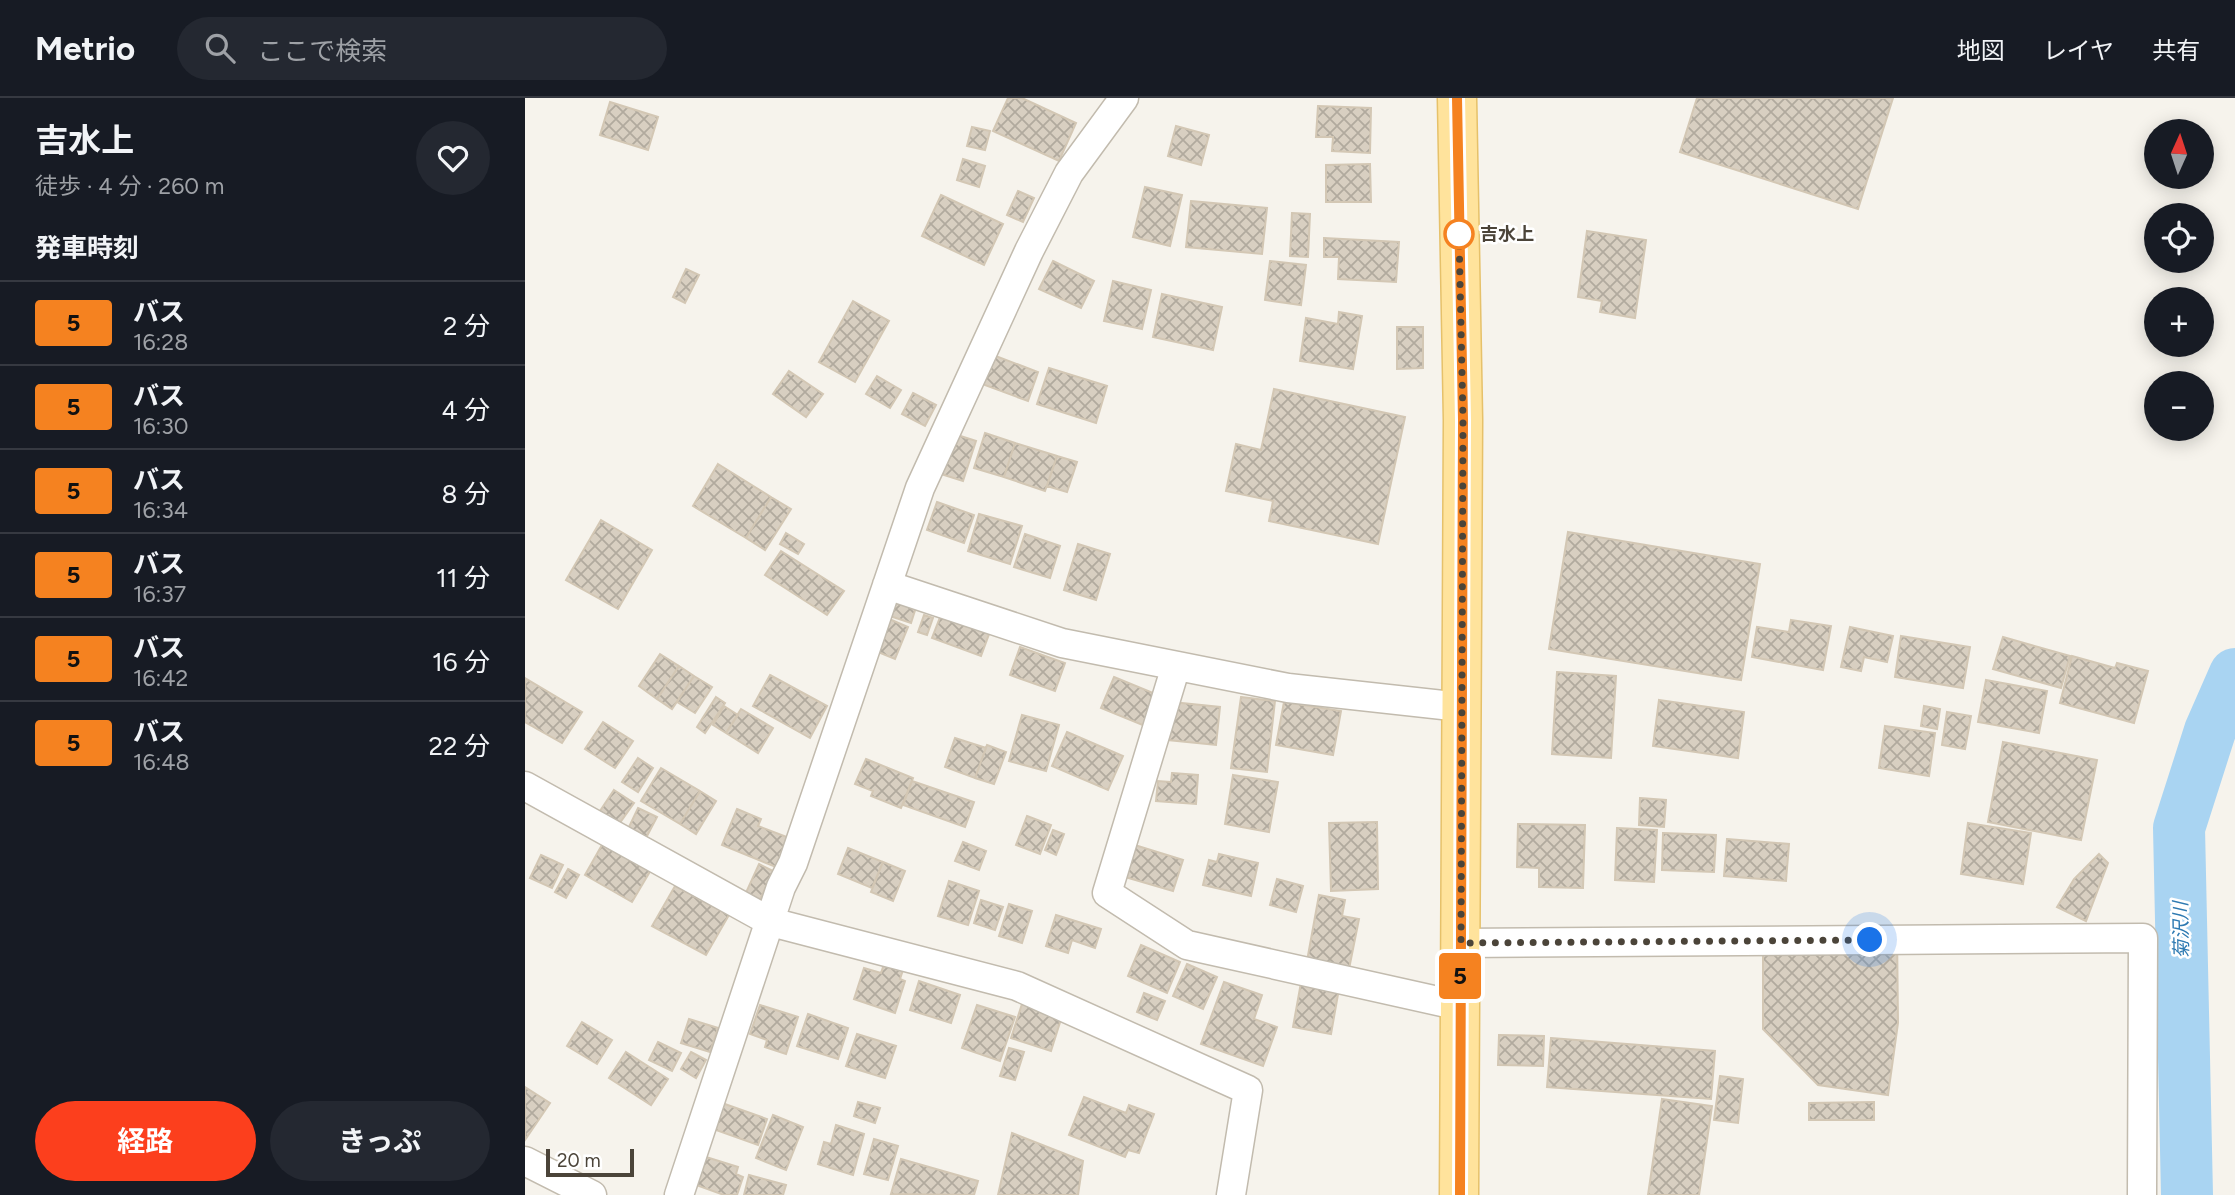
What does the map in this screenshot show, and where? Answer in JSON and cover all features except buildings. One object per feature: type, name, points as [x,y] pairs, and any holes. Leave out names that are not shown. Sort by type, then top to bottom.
[{"type":"main road","points":[[1457,98],[1463,420],[1459,1195]]},
{"type":"street","points":[[679,1195],[920,488],[1029,251],[1069,173],[1120,99]]},
{"type":"street","points":[[887,585],[1062,643],[1288,688],[1461,707]]},
{"type":"street","points":[[1176,666],[1107,893],[1187,944],[1460,1006]]},
{"type":"street","points":[[525,786],[771,922],[1017,986],[1248,1090],[1231,1195]]},
{"type":"street","points":[[1461,943],[2143,938],[2142,1195]]},
{"type":"street","points":[[525,1161],[591,1195]]},
{"type":"waterway","name":"菊沢川","points":[[2187,1195],[2179,828],[2210,731],[2235,674]]},
{"type":"bus line","name":"5","points":[[1457,98],[1463,420],[1460,1195]]},
{"type":"place","name":"吉水上","points":[[1459,234]]},
{"type":"route","points":[[1459,234],[1463,420],[1461,943],[1870,940]]}]
